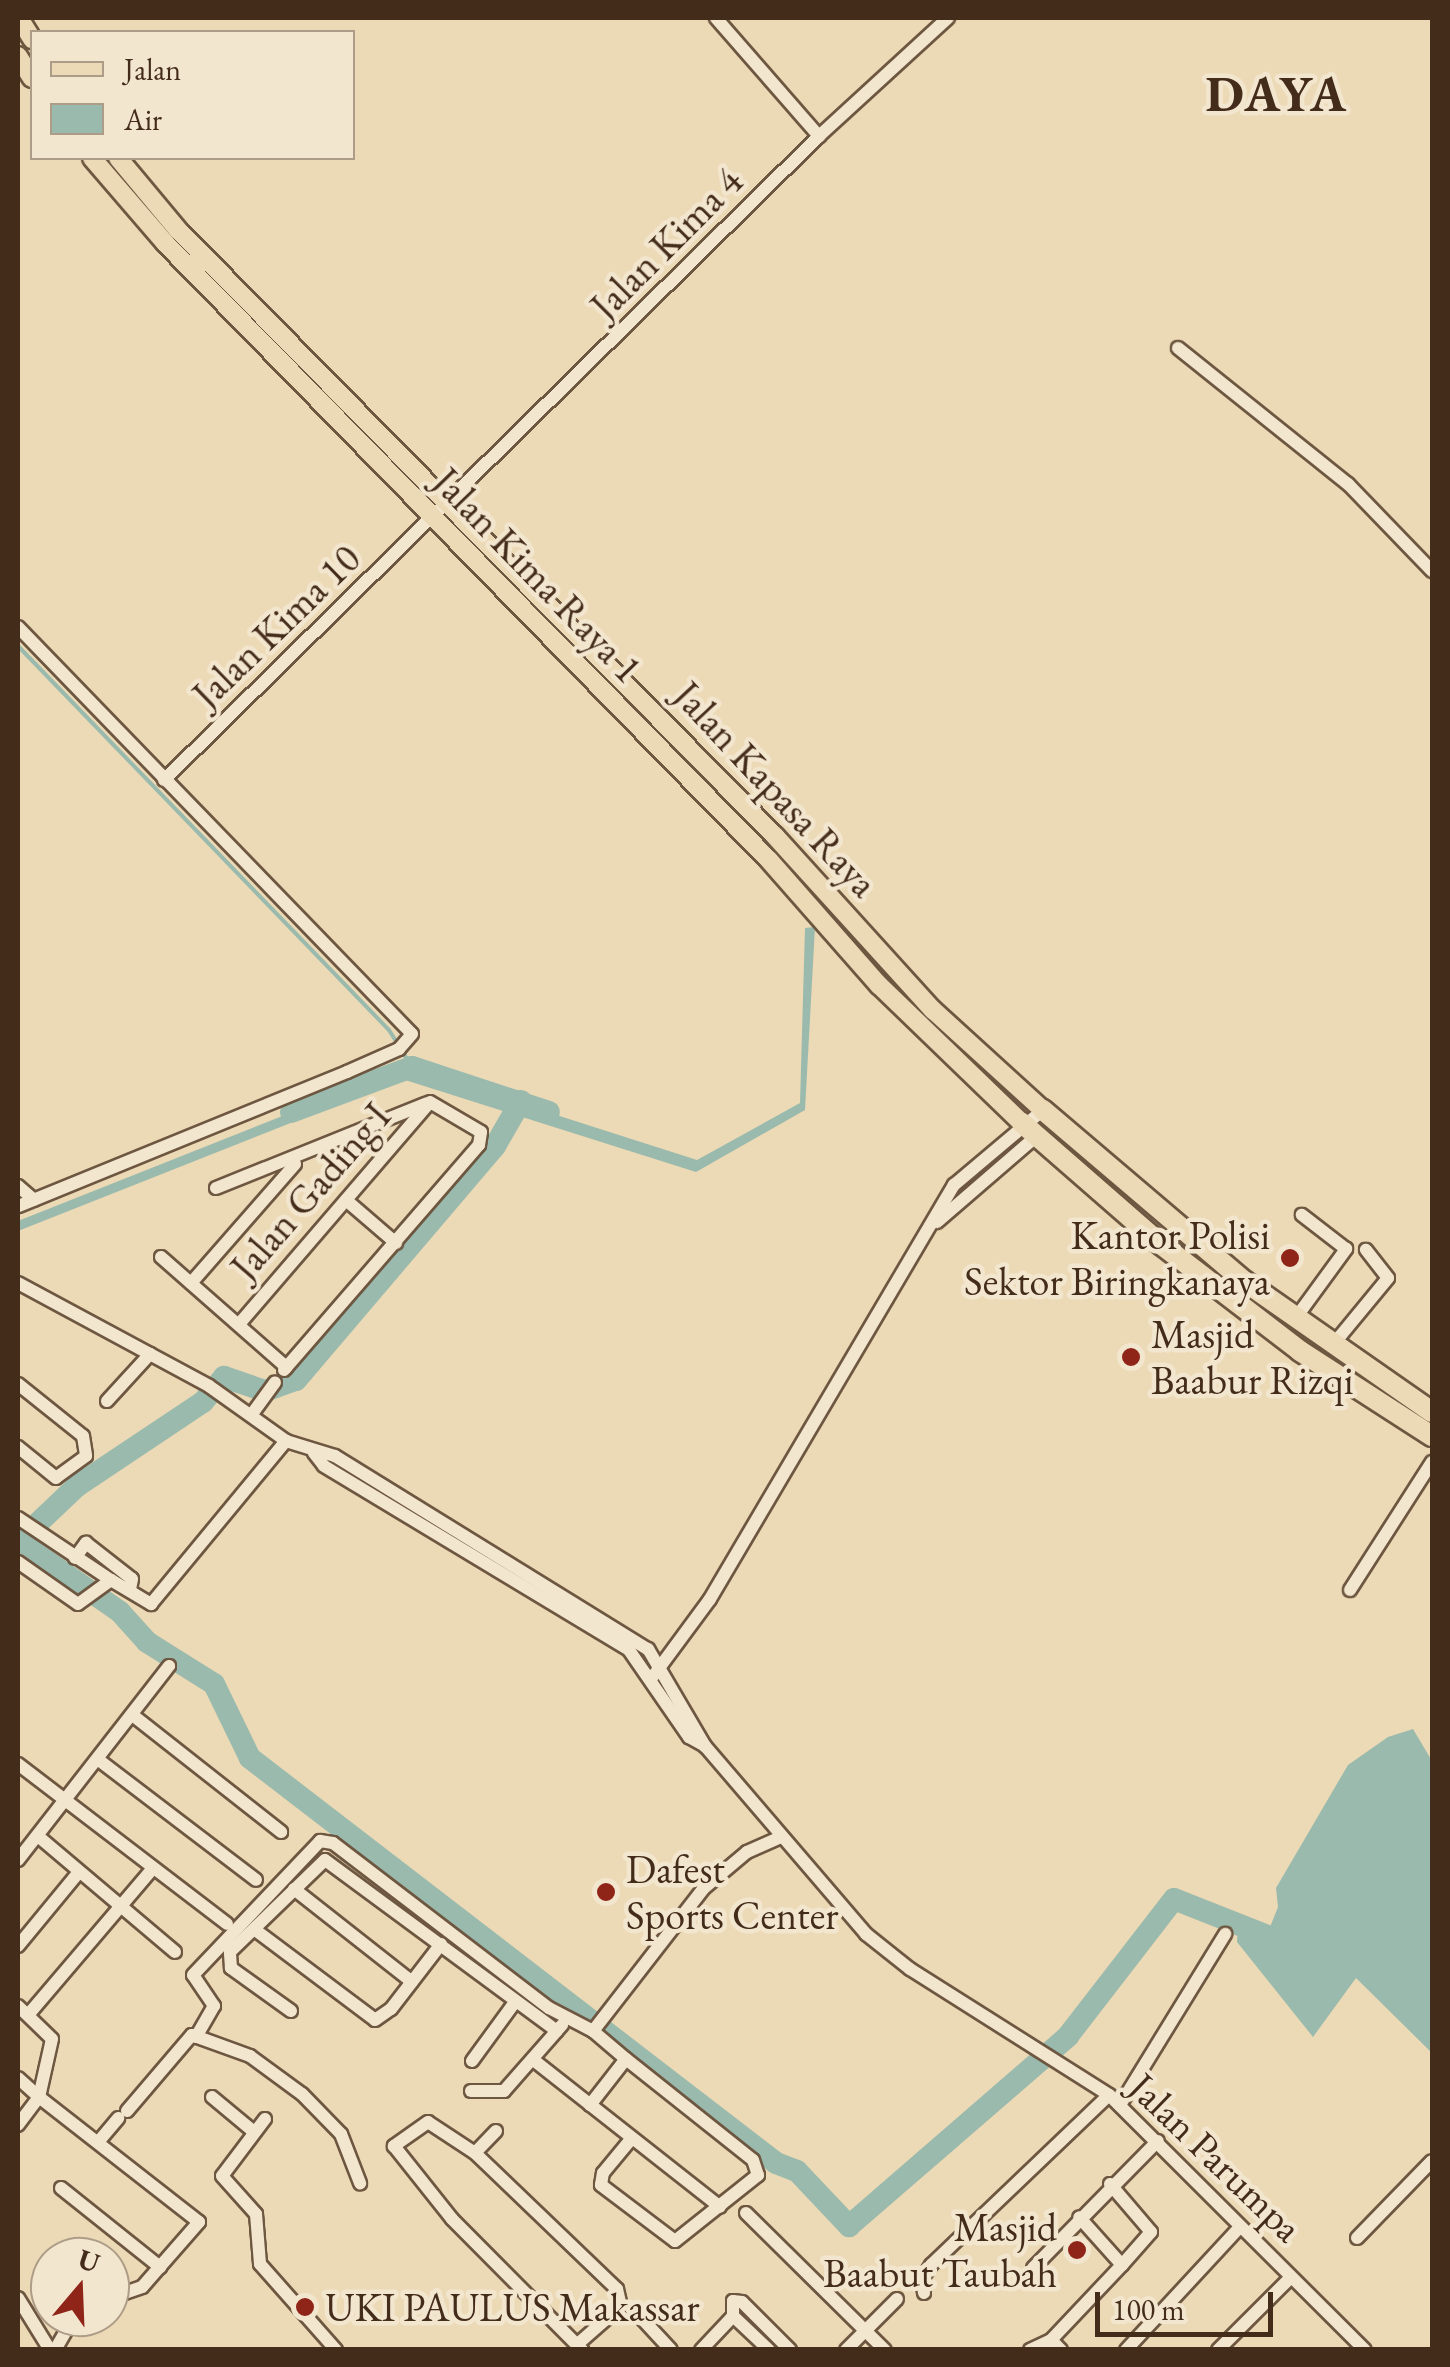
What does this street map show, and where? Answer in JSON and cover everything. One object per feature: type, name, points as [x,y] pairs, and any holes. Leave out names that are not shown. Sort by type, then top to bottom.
[{"type":"highway","name":"Jalan Kapasa Raya","points":[[1049,1116],[1087,1164],[1242,1306],[1351,1373],[1432,1412]]},
{"type":"highway","name":"Jalan Kapasa Raya","points":[[1029,1130],[1087,1164],[1332,1346],[1351,1373],[1432,1436]]},
{"type":"highway","points":[[1242,1306],[1255,1289]]},
{"type":"main road","name":"Jalan Kima Raya 1","points":[[94,160],[165,243],[761,852],[880,985],[1029,1130]]},
{"type":"main road","name":"Jalan Kapasa Raya","points":[[120,160],[178,230],[776,836],[932,1010],[1049,1116]]},
{"type":"main road","points":[[761,852],[776,836]]},
{"type":"street","points":[[716,18],[818,136]]},
{"type":"street","name":"Jalan Kima 4","points":[[434,519],[818,136],[948,18]]},
{"type":"street","points":[[1178,348],[1348,484],[1432,571]]},
{"type":"street","name":"Jalan Kima 10","points":[[164,780],[434,519]]},
{"type":"street","points":[[18,627],[411,1031],[404,1046],[18,1206]]},
{"type":"street","points":[[216,1188],[298,1160],[430,1102],[473,1125],[482,1140],[282,1373],[252,1414]]},
{"type":"street","name":"Jalan Gading I","points":[[240,1323],[430,1102]]},
{"type":"street","points":[[651,1679],[710,1599],[935,1224],[954,1185],[1049,1116]]},
{"type":"street","points":[[935,1224],[1029,1130]]},
{"type":"street","points":[[191,1282],[298,1160]]},
{"type":"street","points":[[18,1186],[34,1200]]},
{"type":"street","points":[[346,1200],[396,1244]]},
{"type":"street","points":[[1294,1319],[1346,1249],[1302,1215]]},
{"type":"street","points":[[1332,1346],[1388,1278],[1366,1250]]},
{"type":"street","points":[[161,1258],[240,1323],[282,1373]]},
{"type":"street","points":[[18,1283],[214,1390],[286,1440],[335,1456],[638,1641],[662,1666],[705,1746]]},
{"type":"street","points":[[106,1400],[150,1354]]},
{"type":"street","points":[[18,1384],[83,1436],[86,1456],[56,1478],[18,1447]]},
{"type":"street","points":[[20,1520],[108,1584],[130,1588],[151,1604],[286,1440]]},
{"type":"street","points":[[314,1452],[324,1466],[630,1650],[689,1737],[705,1746]]},
{"type":"street","points":[[1350,1590],[1432,1462]]},
{"type":"street","points":[[75,1558],[86,1543],[132,1578],[130,1588]]},
{"type":"street","points":[[18,1562],[69,1600],[86,1604],[108,1584]]},
{"type":"street","points":[[18,1860],[100,1762],[169,1666]]},
{"type":"street","points":[[134,1717],[281,1832]]},
{"type":"street","name":"Jalan Parumpa","points":[[705,1746],[778,1838],[888,1954],[1115,2100],[1365,2350]]},
{"type":"street","points":[[100,1762],[256,1880]]},
{"type":"street","points":[[18,1764],[227,1924]]},
{"type":"street","points":[[38,1837],[174,1952]]},
{"type":"street","points":[[599,2024],[704,1889],[747,1852],[778,1838]]},
{"type":"street","points":[[196,2037],[214,2006],[194,1985],[193,1975],[320,1841],[333,1843],[566,2019],[599,2024],[626,2059],[758,2166],[750,2185],[684,2240],[667,2238],[601,2185],[602,2172],[632,2138]]},
{"type":"street","points":[[291,2011],[231,1968],[230,1952],[316,1866],[334,1862],[557,2031]]},
{"type":"street","points":[[18,2126],[39,2096],[52,2041],[23,2010],[153,1868]]},
{"type":"street","points":[[18,1946],[79,1872]]},
{"type":"street","points":[[294,1890],[412,1982]]},
{"type":"street","points":[[254,1928],[375,2020],[412,1982],[441,1944]]},
{"type":"street","points":[[924,2294],[922,2279],[931,2266],[1115,2100],[1225,1934]]},
{"type":"street","points":[[472,2062],[516,2002]]},
{"type":"street","points":[[471,2091],[504,2091],[536,2062],[566,2019]]},
{"type":"street","points":[[99,2141],[180,2042],[196,2037],[259,2062],[302,2094],[341,2134],[360,2183]]},
{"type":"street","points":[[590,2105],[626,2059]]},
{"type":"street","points":[[536,2062],[720,2207]]},
{"type":"street","points":[[18,2078],[198,2220],[198,2230],[139,2289],[130,2292]]},
{"type":"street","points":[[212,2097],[254,2132]]},
{"type":"street","points":[[265,2120],[222,2176],[256,2214],[260,2264],[336,2350]]},
{"type":"street","points":[[428,2122],[475,2153],[616,2289],[621,2306],[581,2346],[452,2218],[394,2142],[428,2122]]},
{"type":"street","points":[[475,2153],[496,2131]]},
{"type":"street","points":[[1033,2268],[1110,2184],[1158,2141]]},
{"type":"street","points":[[1357,2238],[1432,2161]]},
{"type":"street","points":[[1030,2350],[1056,2345],[1151,2232],[1110,2184]]},
{"type":"street","points":[[61,2188],[164,2262]]},
{"type":"street","points":[[746,2213],[885,2350]]},
{"type":"street","points":[[1079,2217],[1122,2265]]},
{"type":"street","points":[[1126,2350],[1240,2227]]},
{"type":"street","points":[[1218,2350],[1291,2276]]},
{"type":"street","points":[[18,2298],[52,2350]]},
{"type":"street","points":[[846,2350],[898,2299]]},
{"type":"street","points":[[769,2350],[733,2316],[729,2304],[742,2302],[790,2350]]},
{"type":"street","points":[[634,2310],[672,2350]]},
{"type":"street","points":[[701,2350],[733,2316]]},
{"type":"water","points":[[815,927],[805,1110],[696,1172],[402,1079],[18,1231],[18,1221],[406,1067],[697,1160],[800,1103],[805,928]]},
{"type":"water","points":[[1413,1729],[1432,1761],[1432,2053],[1356,1978],[1313,2037],[1237,1942],[1238,1925],[1268,1932],[1278,1907],[1276,1888],[1348,1765],[1388,1737]]},
{"type":"waterway","points":[[18,646],[389,1030],[412,1067]]},
{"type":"waterway","points":[[291,1112],[412,1067],[549,1112]]},
{"type":"waterway","points":[[18,1542],[77,1486],[203,1402],[224,1377],[265,1391],[296,1380],[495,1146],[521,1101]]},
{"type":"waterway","points":[[18,1541],[120,1612],[147,1642],[214,1684],[250,1758],[776,2163],[797,2171],[849,2226],[1068,2036],[1174,1899],[1265,1935]]},
{"type":"place","name":"Kantor Polisi Sektor Biringkanaya","points":[[1290,1258]]},
{"type":"place","name":"Masjid Baabur Rizqi","points":[[1131,1357]]},
{"type":"place","name":"Dafest Sports Center","points":[[606,1892]]},
{"type":"place","name":"Masjid Baabut Taubah","points":[[1077,2250]]},
{"type":"place","name":"UKI PAULUS Makassar","points":[[305,2307]]},
{"type":"district","name":"DAYA","points":[[1277,94]]}]
